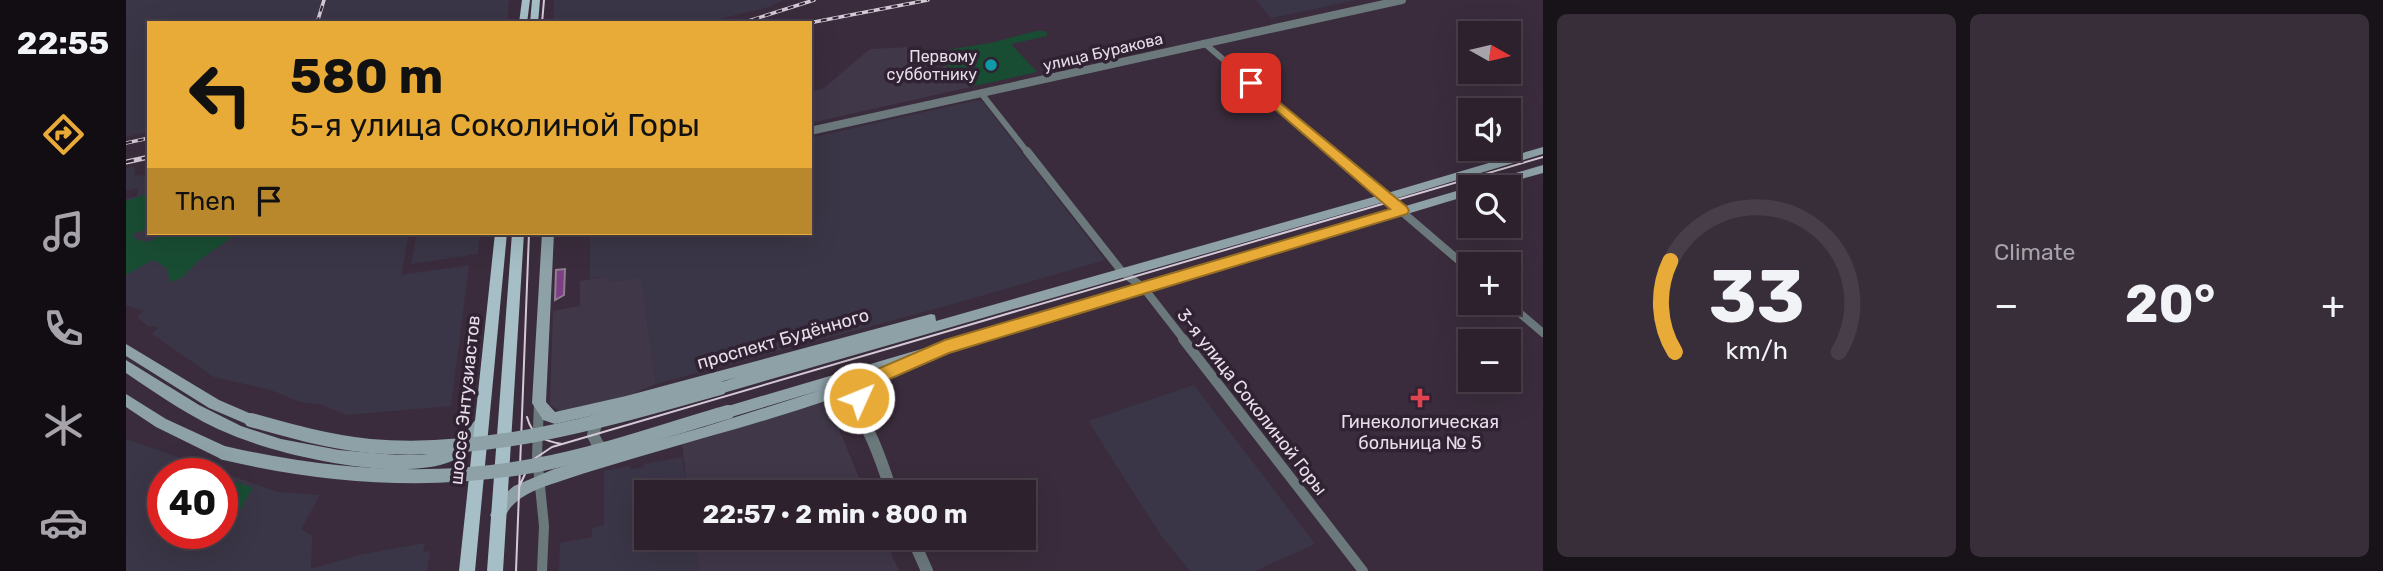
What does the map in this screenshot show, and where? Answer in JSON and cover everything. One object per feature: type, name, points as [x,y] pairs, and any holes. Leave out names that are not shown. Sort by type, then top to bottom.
[{"type":"main road","points":[[523,21],[526,0]]},
{"type":"main road","points":[[534,21],[536,0]]},
{"type":"main road","name":"проспект Будённого","points":[[128,350],[214,404],[278,430],[342,442],[384,446],[487,444],[563,432],[1543,150]]},
{"type":"main road","points":[[1521,175],[1543,169]]},
{"type":"main road","points":[[126,400],[161,423],[224,453],[298,470],[357,476],[460,475],[573,457],[885,370],[945,347],[1458,195]]},
{"type":"main road","name":"шоссе Энтузиастов","points":[[467,571],[501,235]]},
{"type":"main road","points":[[495,571],[517,235]]},
{"type":"main road","points":[[539,403],[547,235]]},
{"type":"main road","name":"проспект Будённого","points":[[539,403],[548,416],[555,418],[614,405],[904,325],[1044,295]]},
{"type":"main road","points":[[128,350],[177,400]]},
{"type":"main road","points":[[126,366],[177,400],[229,427],[297,449],[365,458],[442,458],[454,453],[473,436],[482,421]]},
{"type":"main road","points":[[498,515],[506,502],[519,491],[539,481],[865,382],[885,370]]},
{"type":"street","name":"улица Буракова","points":[[812,131],[1402,0]]},
{"type":"street","points":[[1204,43],[1458,260]]},
{"type":"street","name":"3-я улица Соколиной Горы","points":[[981,93],[1123,273],[1143,287],[1363,571]]},
{"type":"street","points":[[1521,314],[1543,333]]},
{"type":"street","points":[[863,425],[859,398],[865,382]]},
{"type":"street","points":[[830,393],[843,396],[849,401],[863,425],[887,480]]},
{"type":"street","points":[[539,403],[539,481],[544,526],[542,571]]},
{"type":"street","points":[[614,405],[598,418],[593,435],[602,448],[623,456]]},
{"type":"street","points":[[918,550],[927,571]]},
{"type":"shaded area","points":[[126,0],[509,0],[507,21],[147,21],[147,132],[126,137]]},
{"type":"shaded area","points":[[554,0],[783,0],[769,7],[711,21],[553,21]]},
{"type":"shaded area","points":[[1256,0],[1356,0],[1271,18]]},
{"type":"shaded area","points":[[911,47],[927,68],[946,66],[953,74],[975,86],[812,123],[812,90],[824,88],[870,49]]},
{"type":"shaded area","points":[[982,101],[1105,260],[656,384],[641,278],[610,282],[609,276],[590,279],[590,235],[812,235],[812,138]]},
{"type":"shaded area","points":[[134,166],[135,176],[147,174],[147,235],[409,235],[401,275],[469,265],[451,406],[346,415],[319,404],[300,402],[271,390],[214,377],[152,334],[159,327],[148,326],[137,317],[143,311],[126,305],[126,199],[137,196],[138,188],[126,191],[126,168]]},
{"type":"shaded area","points":[[417,235],[480,235],[478,254],[411,264]]},
{"type":"shaded area","points":[[610,276],[610,282],[641,277],[656,384],[626,397],[560,411],[550,405],[553,311],[580,306],[580,281]]},
{"type":"shaded area","points":[[1194,385],[1315,544],[1255,571],[1190,571],[1160,534],[1088,421]]},
{"type":"shaded area","points":[[827,401],[860,480],[687,480],[682,445]]},
{"type":"shaded area","points":[[126,439],[180,458],[147,458],[147,549],[238,549],[238,478],[278,492],[320,495],[301,529],[312,536],[311,569],[359,555],[425,543],[423,552],[430,551],[427,571],[126,571]]},
{"type":"shaded area","points":[[682,457],[686,480],[634,480],[634,550],[695,550],[700,571],[559,571],[560,543],[592,537],[592,528],[604,525],[604,471],[630,466],[631,469],[644,467],[644,464]]},
{"type":"shaded area","points":[[695,550],[890,550],[899,571],[700,571]]},
{"type":"green space","points":[[1046,31],[1047,36],[1011,44],[1037,72],[975,86],[953,74],[941,58],[928,53],[990,43]]},
{"type":"green space","points":[[147,196],[147,227],[133,233],[134,238],[143,241],[152,240],[159,235],[235,235],[198,261],[182,278],[170,282],[167,268],[153,260],[126,275],[126,201]]},
{"type":"green space","points":[[238,483],[253,488],[238,515]]},
{"type":"building","points":[[565,269],[564,295],[555,300],[556,270]]},
{"type":"tram line","points":[[542,21],[544,0]]},
{"type":"tram line","points":[[519,486],[531,461],[552,447],[1543,157]]},
{"type":"tram line","points":[[519,486],[529,235]]},
{"type":"tram line","points":[[527,417],[536,433],[562,444]]},
{"type":"tram line","points":[[516,571],[519,486]]},
{"type":"railway","points":[[318,21],[324,0]]},
{"type":"railway","points":[[748,21],[814,0]]},
{"type":"railway","points":[[812,22],[928,0]]},
{"type":"railway","points":[[126,143],[147,138]]},
{"type":"railway","points":[[126,162],[147,157]]},
{"type":"place","name":"Первому субботнику","points":[[991,65]]},
{"type":"place","name":"Гинекологическая больница № 5","points":[[1420,398]]},
{"type":"route","points":[[859,398],[859,391],[865,382],[945,347],[1402,211],[1251,83]]}]
